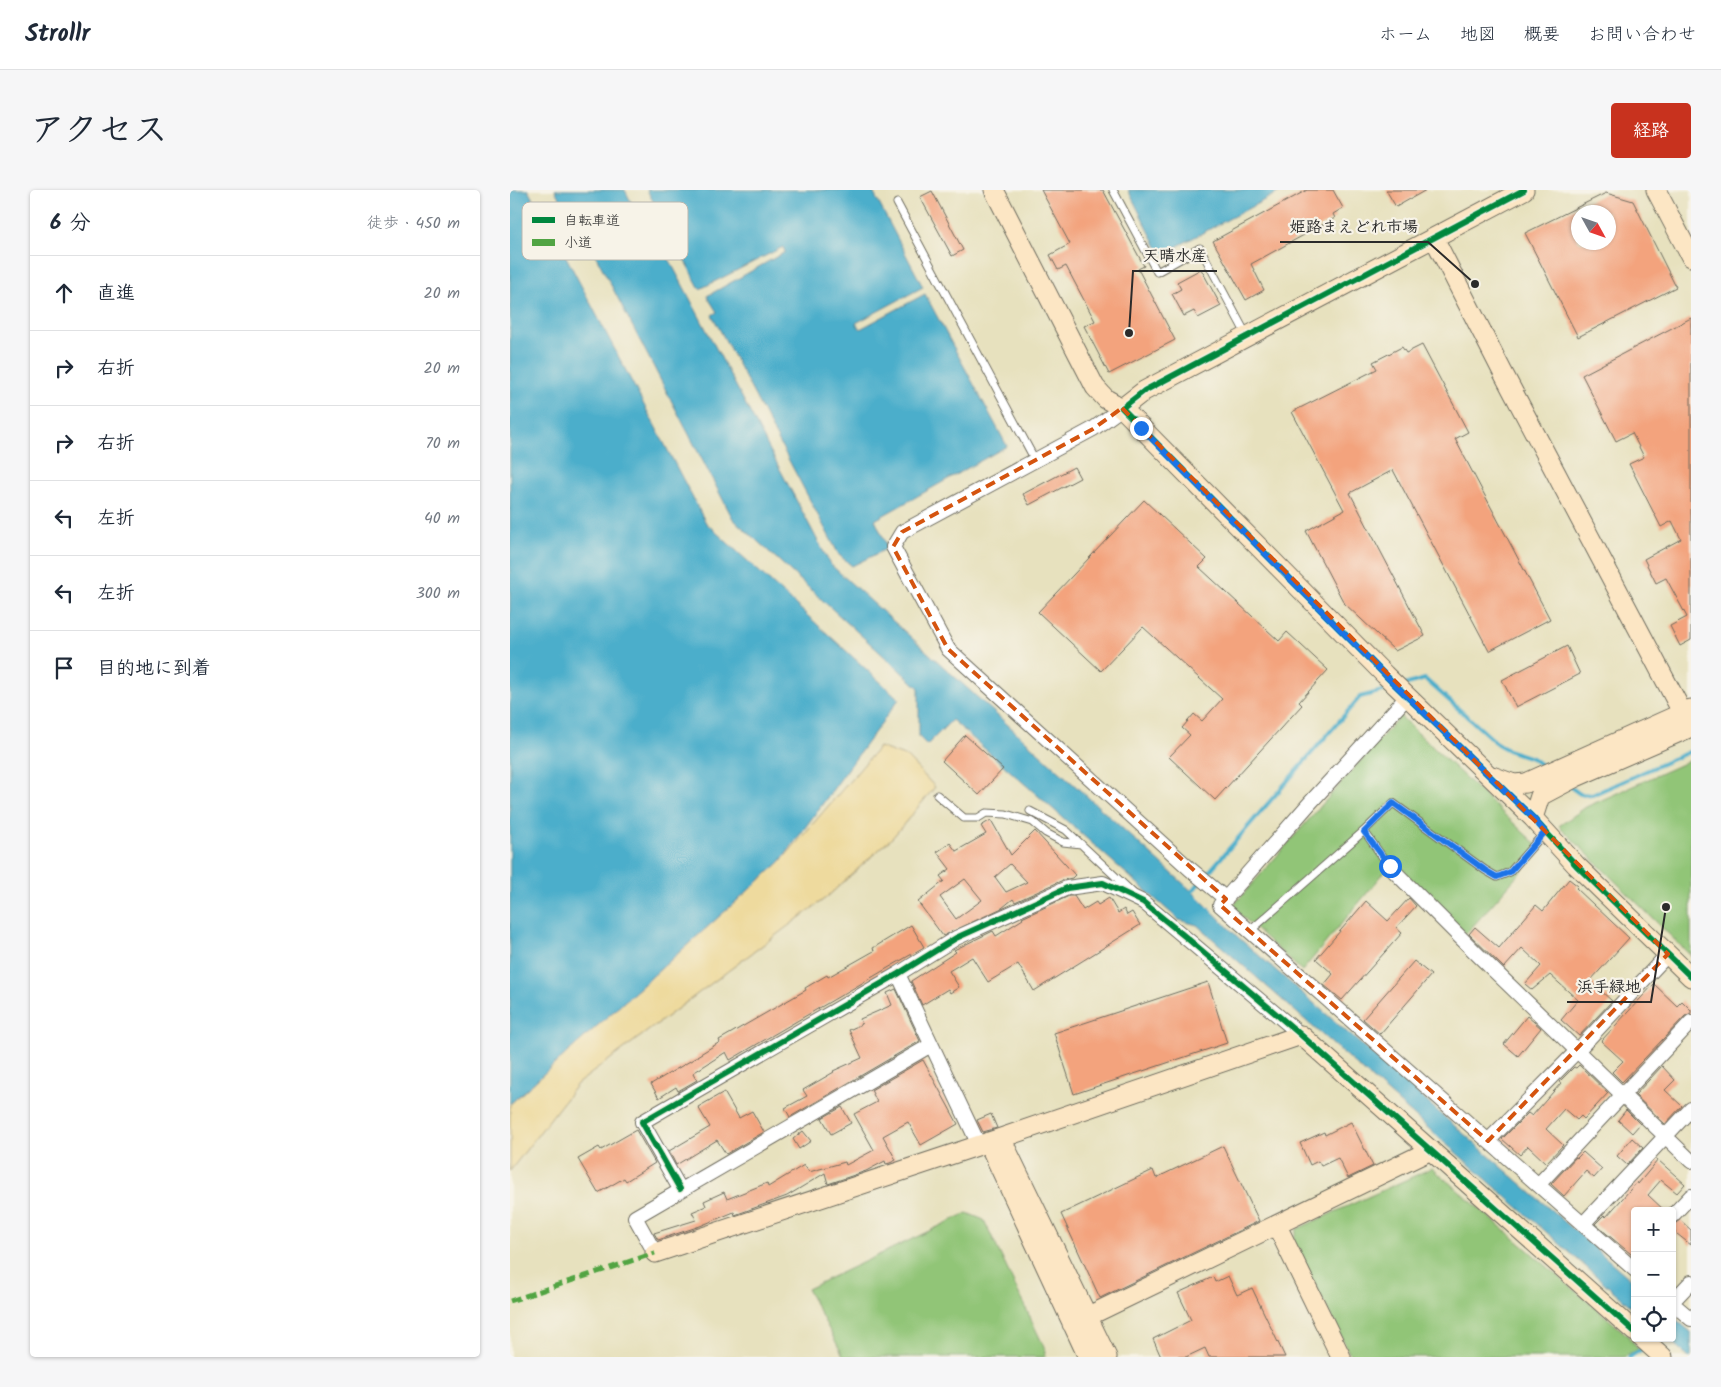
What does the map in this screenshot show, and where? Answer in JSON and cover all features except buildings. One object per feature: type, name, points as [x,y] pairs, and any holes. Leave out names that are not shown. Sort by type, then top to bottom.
[{"type":"street","points":[[994,190],[1095,387],[1106,399],[1122,408],[1385,675],[1517,803],[1576,865],[1691,977]]},
{"type":"street","points":[[1226,899],[1190,869],[948,649],[893,547],[902,532],[1093,429],[1144,391],[1524,190]]},
{"type":"street","points":[[1656,190],[1691,257]]},
{"type":"street","points":[[1434,238],[1502,371],[1689,719],[1569,771],[1526,783],[1514,784],[1486,774]]},
{"type":"street","points":[[1407,697],[1220,905],[1538,1185],[1631,1262]]},
{"type":"street","points":[[1539,825],[1540,796],[1569,771]]},
{"type":"street","points":[[1517,803],[1526,783]]},
{"type":"street","points":[[1390,866],[1477,954],[1691,1161]]},
{"type":"street","points":[[680,1189],[642,1122],[898,974],[956,938],[1067,888],[1103,883],[1143,902],[1301,1035],[1631,1328]]},
{"type":"street","points":[[1488,1141],[1577,1051],[1668,954]]},
{"type":"street","points":[[898,974],[931,1045],[989,1141],[1080,1321],[1107,1357]]},
{"type":"street","points":[[1538,1185],[1691,1022]]},
{"type":"street","points":[[931,1045],[680,1189],[635,1217],[655,1253],[1301,1035]]},
{"type":"street","points":[[1583,1224],[1691,1109]]},
{"type":"street","points":[[1080,1321],[1430,1150]]},
{"type":"street","points":[[1676,1212],[1691,1196]]},
{"type":"street","points":[[1277,1226],[1340,1357]]},
{"type":"street","points":[[1676,1298],[1691,1282]]},
{"type":"street","points":[[1676,1306],[1691,1319]]},
{"type":"street","points":[[1080,1321],[1088,1357]]},
{"type":"street","points":[[1645,1342],[1656,1355]]},
{"type":"lane","points":[[1113,190],[1157,272],[1200,248],[1247,336]]},
{"type":"lane","points":[[897,203],[1035,460]]},
{"type":"lane","points":[[937,795],[964,818],[978,818],[986,813],[1006,814],[1033,822],[1046,833],[1062,842],[1081,844]]},
{"type":"lane","points":[[1250,931],[1364,832],[1393,803],[1497,877],[1510,872],[1539,825]]},
{"type":"lane","points":[[1030,812],[1066,830],[1143,902]]},
{"type":"lane","points":[[1364,832],[1390,866]]},
{"type":"highlighted area","points":[[1122,408],[1668,954],[1488,1141],[1220,905],[1226,899],[948,649],[893,547],[902,532],[1093,429]]},
{"type":"green space","points":[[1400,716],[1541,849],[1466,934],[1393,862],[1302,971],[1232,907]]},
{"type":"green space","points":[[1691,760],[1691,956],[1559,826],[1586,807]]},
{"type":"green space","points":[[1432,1168],[1626,1334],[1639,1349],[1624,1357],[1351,1357],[1293,1240],[1297,1229]]},
{"type":"green space","points":[[967,1213],[984,1220],[1046,1351],[1045,1357],[844,1357],[807,1289]]},
{"type":"sand","points":[[879,747],[907,757],[935,787],[893,837],[827,897],[577,1084],[510,1171],[510,1104],[780,862]]},
{"type":"water","points":[[510,190],[528,190],[534,202],[522,202],[522,260],[568,260],[706,523],[899,699],[780,862],[510,1104]]},
{"type":"water","points":[[555,190],[625,190],[631,202],[561,202]]},
{"type":"water","points":[[647,190],[872,190],[923,287],[856,323],[860,329],[925,294],[1007,446],[875,520],[888,548],[852,566],[839,555],[712,315],[717,312],[707,296],[785,252],[783,247],[700,289],[684,260],[688,260],[688,202],[653,202]]},
{"type":"water","points":[[1128,190],[1283,190],[1161,255]]},
{"type":"water","points":[[598,260],[670,260],[830,564],[1195,894],[1239,938],[1631,1280],[1631,1306],[1197,925],[1179,920],[952,720],[927,745],[919,737],[919,688],[733,519]]},
{"type":"water","points":[[1676,1319],[1691,1332],[1691,1357],[1672,1342],[1676,1342]]},
{"type":"waterway","points":[[1404,685],[1425,679],[1499,745],[1510,751],[1532,758],[1545,768]]},
{"type":"waterway","points":[[1189,895],[1360,697],[1390,689]]},
{"type":"waterway","points":[[1569,786],[1580,794],[1592,795],[1691,751]]},
{"type":"waterway","points":[[1629,1357],[1644,1348]]},
{"type":"marked path","points":[[510,1301],[655,1253]]},
{"type":"cycle path","points":[[1524,190],[1144,391],[1122,408],[1385,675],[1533,818],[1576,865],[1691,977]]},
{"type":"cycle path","points":[[680,1189],[642,1122],[898,974],[956,938],[1067,888],[1103,883],[1143,902],[1188,939],[1301,1035],[1631,1328]]},
{"type":"place","name":"姫路まえどれ市場","points":[[1475,284]]},
{"type":"place","name":"天晴水産","points":[[1129,333]]},
{"type":"place","name":"浜手緑地","points":[[1666,907]]},
{"type":"route","points":[[1141,428],[1385,675],[1533,818],[1545,832],[1510,872],[1497,877],[1393,803],[1364,832],[1390,866]]}]
